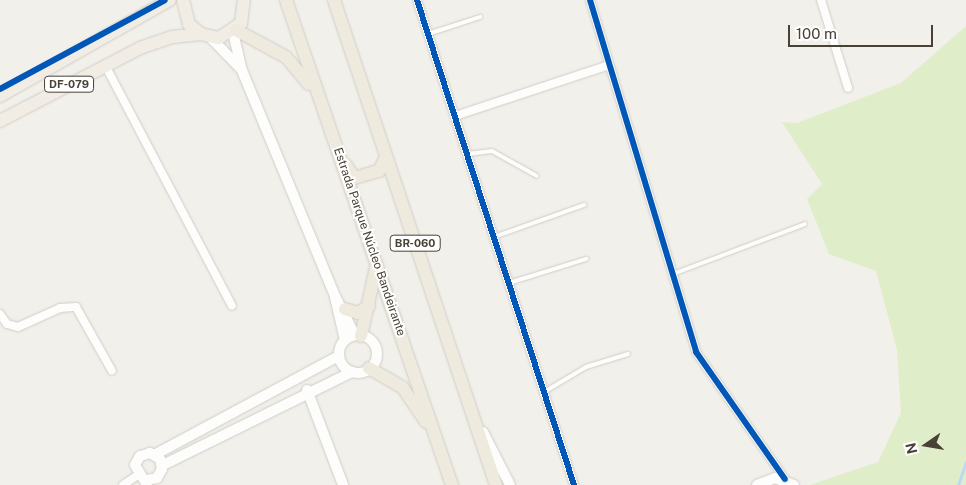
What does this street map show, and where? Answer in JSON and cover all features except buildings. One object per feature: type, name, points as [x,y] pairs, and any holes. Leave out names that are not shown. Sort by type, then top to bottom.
[{"type":"highway","name":"Estrada Parque Núcleo Bandeirante","points":[[286,0],[317,97],[340,157],[452,485]]},
{"type":"highway","name":"BR-060","points":[[334,0],[496,485]]},
{"type":"highway","points":[[235,31],[286,57],[317,97]]},
{"type":"highway","points":[[340,157],[354,178],[379,171],[386,157]]},
{"type":"highway","points":[[358,336],[369,306],[377,266]]},
{"type":"highway","points":[[345,309],[358,313],[369,306]]},
{"type":"highway","points":[[370,368],[403,388],[436,435]]},
{"type":"main road","name":"DF-079","points":[[0,96],[170,0]]},
{"type":"main road","points":[[183,0],[185,17],[205,35]]},
{"type":"main road","points":[[235,31],[244,0]]},
{"type":"main road","name":"DF-079","points":[[0,121],[104,65],[172,37],[235,31]]},
{"type":"street","points":[[417,0],[574,485]]},
{"type":"street","points":[[590,0],[670,275],[696,352],[785,479],[794,485]]},
{"type":"street","points":[[821,0],[848,88]]},
{"type":"street","points":[[144,480],[137,460],[145,453],[156,454],[339,356],[345,340],[335,296],[241,68],[235,31]]},
{"type":"street","points":[[205,35],[241,68]]},
{"type":"street","points":[[104,65],[232,306]]},
{"type":"street","points":[[455,116],[609,65]]},
{"type":"street","points":[[123,485],[144,480],[307,390],[352,372],[370,368],[376,349],[358,336],[345,309],[335,296]]},
{"type":"street","points":[[0,314],[7,324],[18,327],[60,308],[76,308],[112,371]]},
{"type":"street","points":[[345,340],[358,336]]},
{"type":"street","points":[[339,356],[352,372]]},
{"type":"street","points":[[307,390],[343,485]]},
{"type":"street","points":[[471,409],[510,485]]},
{"type":"street","points":[[156,454],[166,485]]},
{"type":"street","points":[[757,485],[785,479]]},
{"type":"lane","points":[[428,34],[480,17]]},
{"type":"lane","points":[[466,154],[492,151],[537,176]]},
{"type":"lane","points":[[494,237],[584,205]]},
{"type":"lane","points":[[670,275],[805,224]]},
{"type":"lane","points":[[509,283],[586,260]]},
{"type":"lane","points":[[544,392],[586,367],[628,354]]},
{"type":"green space","points":[[966,26],[966,485],[810,485],[878,462],[901,413],[897,350],[876,271],[829,254],[807,199],[822,184],[782,122],[797,123],[901,83]]},
{"type":"waterway","points":[[958,485],[966,462]]},
{"type":"cycle path","points":[[0,89],[165,0]]},
{"type":"cycle path","points":[[417,0],[574,485]]},
{"type":"cycle path","points":[[590,0],[696,352],[785,479]]}]
